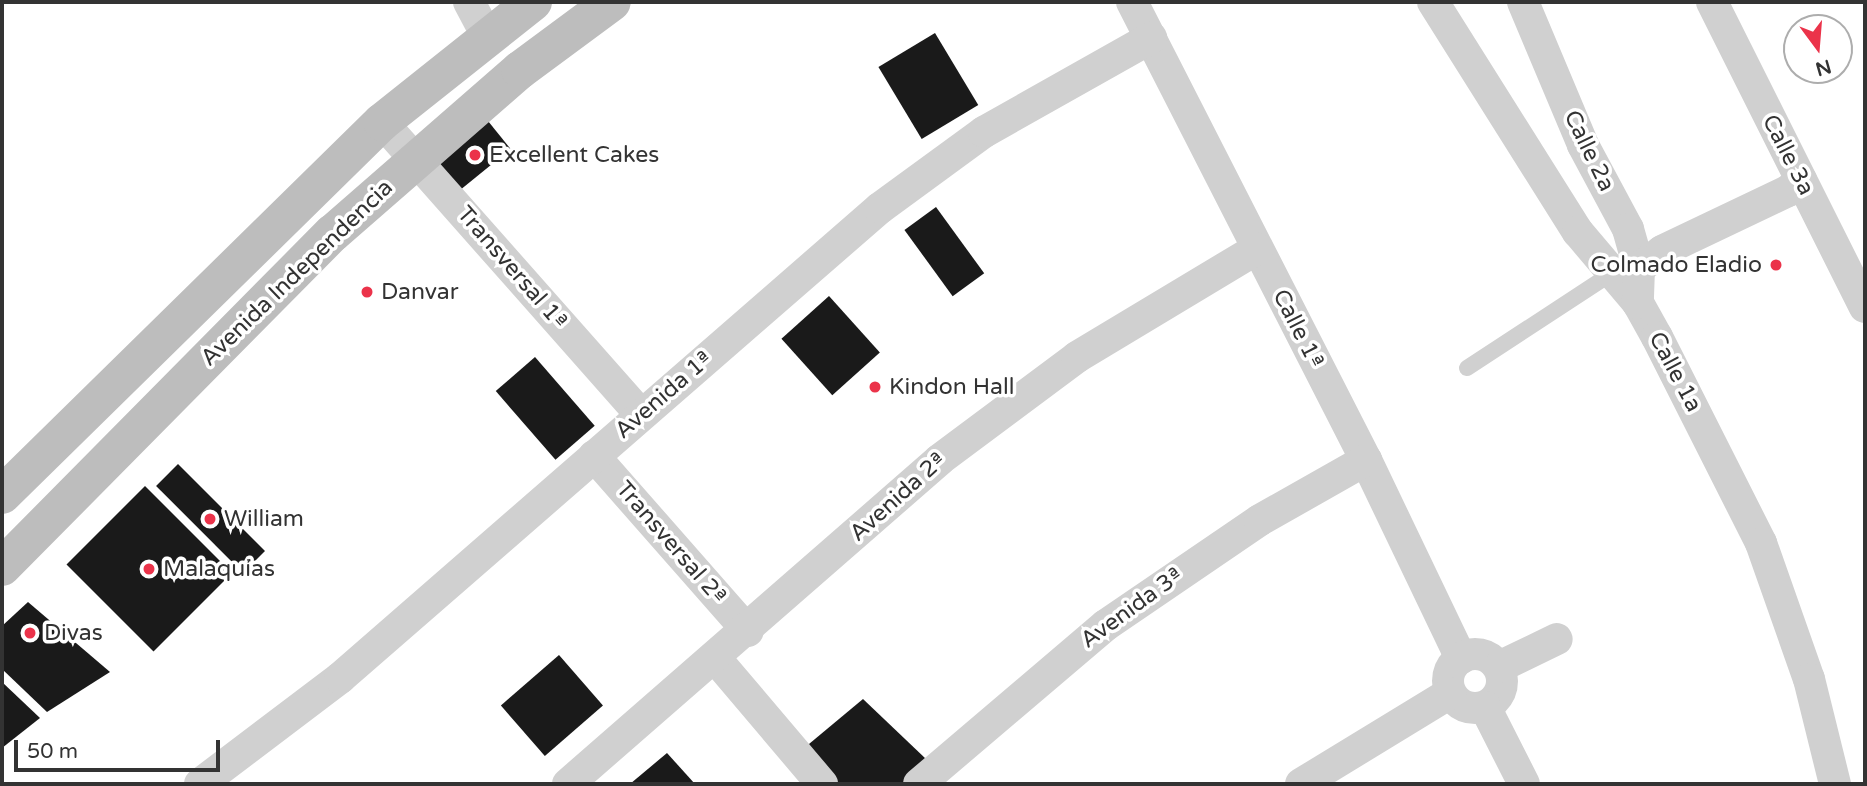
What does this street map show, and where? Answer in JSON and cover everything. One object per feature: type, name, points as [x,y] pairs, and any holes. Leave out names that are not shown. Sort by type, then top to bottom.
[{"type":"main road","name":"Avenida Independencia","points":[[2,495],[382,122],[533,2]]},
{"type":"main road","name":"Avenida Independencia","points":[[2,567],[333,233],[520,70],[611,2]]},
{"type":"street","points":[[469,2],[487,36]]},
{"type":"street","name":"Calle 1ª","points":[[1132,2],[1366,460],[1461,658]]},
{"type":"street","name":"Calle 1a","points":[[1433,2],[1578,232],[1626,270],[1638,303],[1760,543],[1809,680],[1835,784]]},
{"type":"street","name":"Calle 2a","points":[[1523,2],[1583,145],[1628,229],[1626,270]]},
{"type":"street","name":"Calle 3a","points":[[1712,2],[1865,307]]},
{"type":"street","name":"Avenida 1ª","points":[[200,784],[340,678],[828,251],[933,167],[1036,99],[1151,38]]},
{"type":"street","name":"Transversal 1ª","points":[[382,122],[641,415]]},
{"type":"street","points":[[1626,270],[1788,191],[1801,180]]},
{"type":"street","name":"Avenida 2ª","points":[[568,784],[716,659],[939,460],[1003,410],[1151,309],[1258,249]]},
{"type":"street","name":"Transversal 2ª","points":[[594,456],[748,631]]},
{"type":"street","name":"Avenida 3ª","points":[[919,784],[1106,625],[1260,520],[1366,460]]},
{"type":"street","points":[[1499,667],[1557,639]]},
{"type":"street","points":[[1486,656],[1499,667],[1501,690],[1485,707],[1461,705],[1450,692],[1450,670],[1461,658],[1486,656]]},
{"type":"street","points":[[716,659],[822,784]]},
{"type":"street","points":[[1301,784],[1450,692]]},
{"type":"street","points":[[1485,707],[1524,784]]},
{"type":"lane","points":[[1467,368],[1626,270]]},
{"type":"building","points":[[935,33],[978,105],[922,139],[878,67]]},
{"type":"building","name":"Excellent Cakes","points":[[488,121],[511,149],[460,190],[437,162]]},
{"type":"building","points":[[936,207],[984,273],[953,296],[904,230]]},
{"type":"building","points":[[829,296],[880,352],[832,395],[781,339]]},
{"type":"building","points":[[535,357],[595,426],[555,460],[496,391]]},
{"type":"building","name":"William","points":[[178,464],[265,551],[243,573],[156,486]]},
{"type":"building","name":"Malaquías","points":[[145,486],[232,573],[153,651],[67,564]]},
{"type":"building","points":[[28,602],[110,672],[47,712],[2,669],[2,626]]},
{"type":"building","points":[[559,655],[603,706],[545,756],[501,706]]},
{"type":"building","points":[[2,682],[40,718],[2,748]]},
{"type":"building","points":[[863,699],[926,759],[904,784],[839,784],[803,749]]},
{"type":"building","points":[[667,753],[695,784],[630,784]]},
{"type":"place","name":"Excellent Cakes","points":[[475,155]]},
{"type":"place","name":"Colmado Eladio","points":[[1776,265]]},
{"type":"place","name":"Danvar","points":[[367,292]]},
{"type":"place","name":"Kindon Hall","points":[[875,387]]},
{"type":"place","name":"William","points":[[210,519]]},
{"type":"place","name":"Malaquías","points":[[149,569]]},
{"type":"place","name":"Divas","points":[[30,633]]}]
